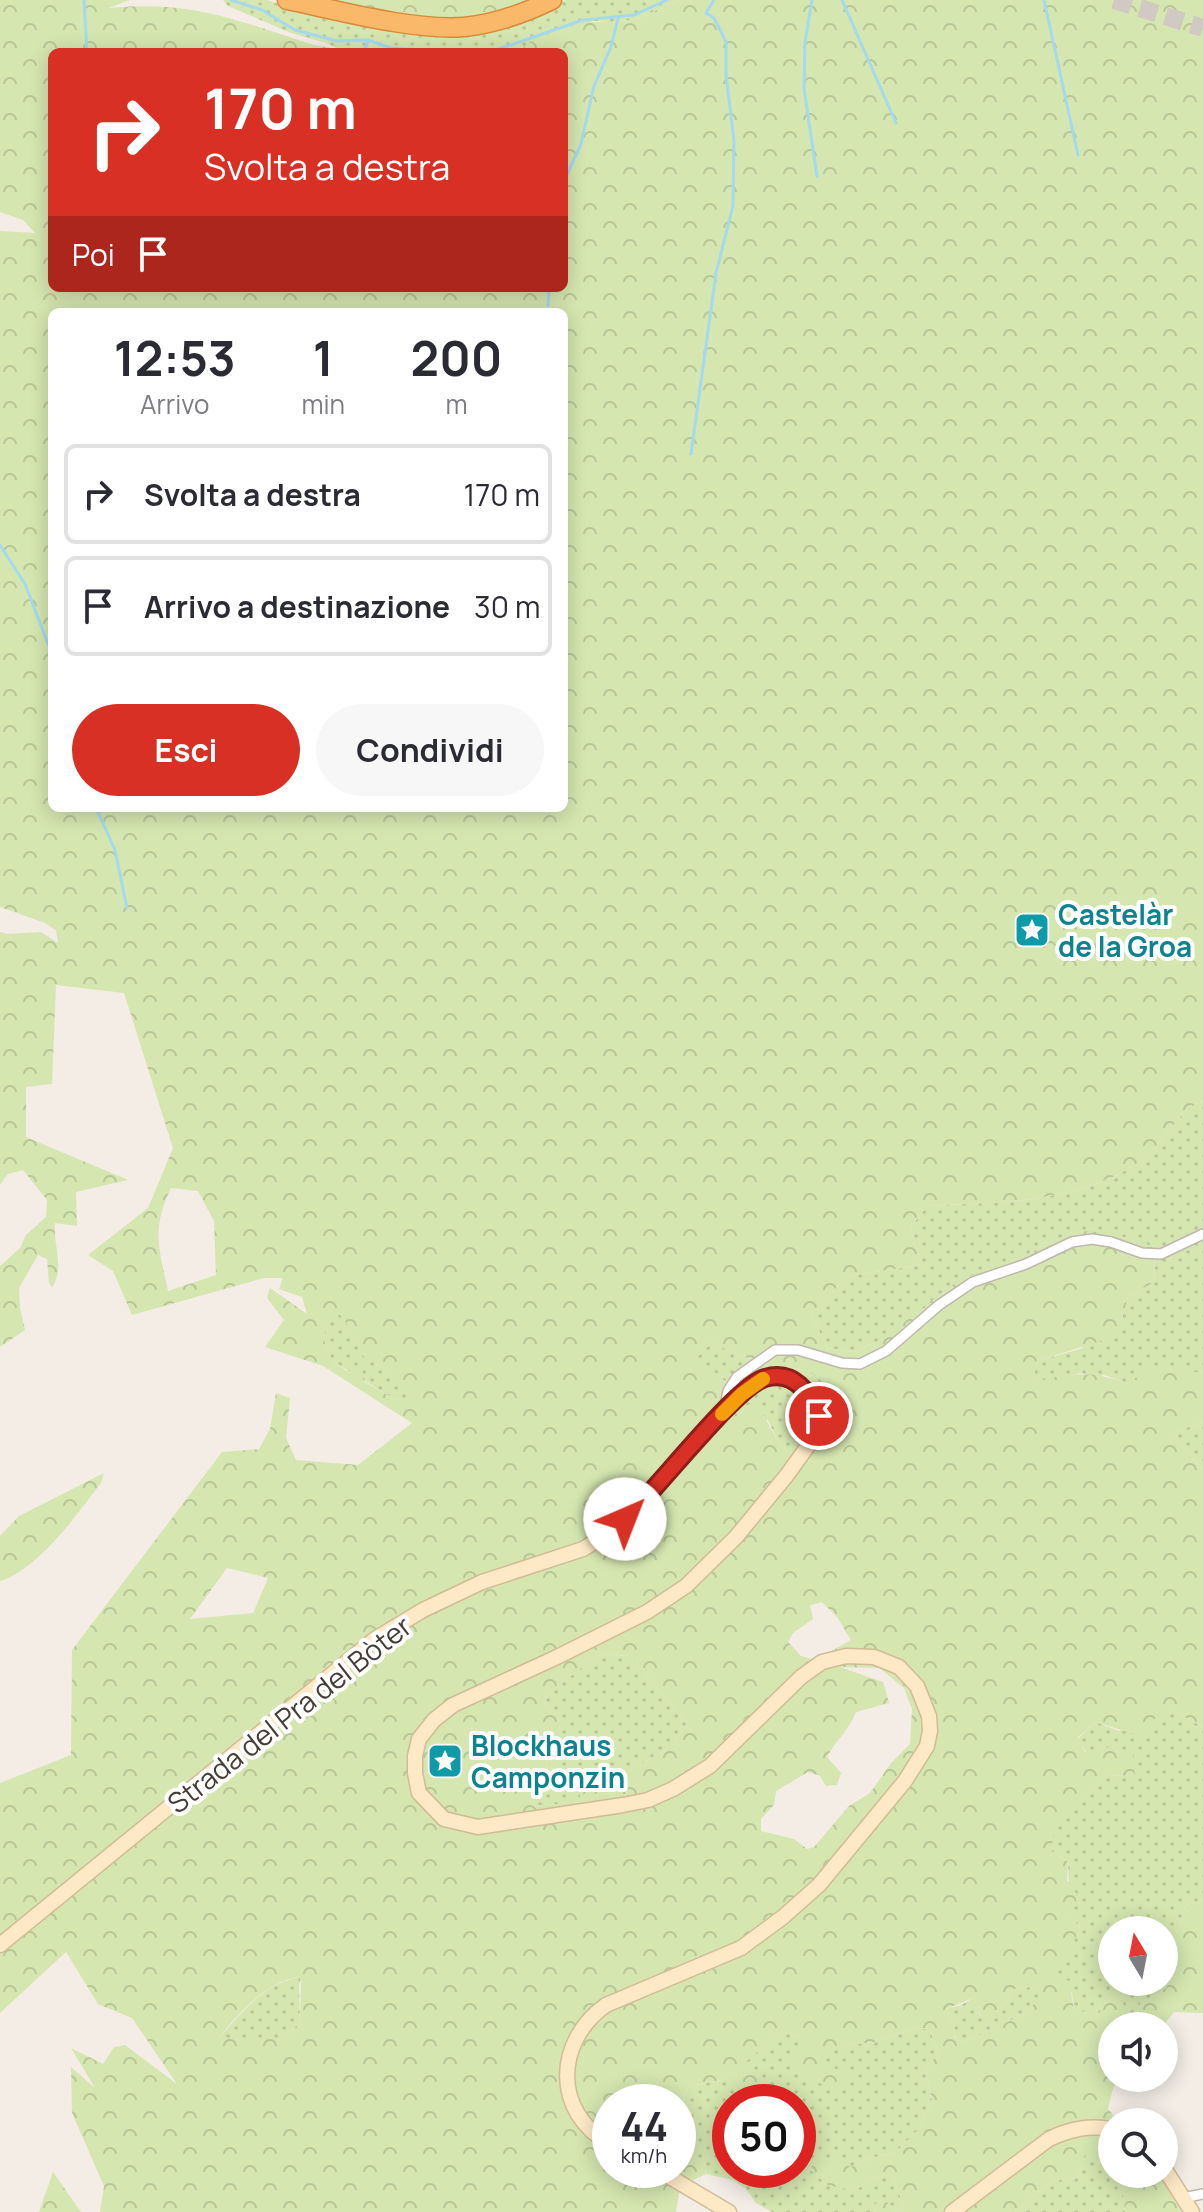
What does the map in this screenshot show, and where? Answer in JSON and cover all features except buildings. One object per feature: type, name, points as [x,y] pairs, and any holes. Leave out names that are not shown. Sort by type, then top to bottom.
[{"type":"highway","points":[[287,0],[446,28],[493,23],[552,0]]},
{"type":"main road","name":"Strada del Pra del Bòter","points":[[0,1945],[375,1639],[423,1610],[482,1582],[583,1549],[611,1532],[639,1507],[724,1412],[756,1382],[767,1377],[793,1379],[805,1388],[819,1416],[815,1436],[736,1537],[686,1586],[619,1626],[453,1705],[434,1720],[419,1739],[415,1756],[419,1793],[431,1809],[444,1819],[478,1827],[648,1800],[673,1789],[710,1766],[822,1662],[846,1656],[874,1657],[899,1667],[925,1700],[930,1731],[927,1746],[905,1781],[819,1885],[741,1948],[606,2005],[591,2016],[578,2032],[567,2060],[565,2076],[583,2122],[592,2132]]},
{"type":"main road","points":[[952,2212],[1049,2139],[1063,2132],[1098,2128]]},
{"type":"main road","points":[[688,2188],[729,2212]]},
{"type":"main road","points":[[1177,2188],[1192,2212]]},
{"type":"street","points":[[724,1412],[728,1391],[737,1377],[775,1350],[798,1350],[842,1363],[860,1364],[886,1351],[939,1305],[973,1282],[1026,1264],[1072,1242],[1092,1239],[1142,1253],[1161,1254],[1203,1234]]},
{"type":"street","points":[[1183,2198],[1203,2194]]},
{"type":"green space","points":[[0,0],[130,0],[108,8],[188,9],[332,48],[48,48],[48,292],[568,292],[568,48],[523,48],[531,41],[584,22],[636,19],[680,0],[1203,0],[1203,1101],[1184,1113],[1136,1164],[1087,1187],[1008,1202],[927,1206],[910,1228],[922,1265],[848,1276],[811,1313],[827,1348],[854,1352],[881,1340],[959,1280],[1081,1231],[1111,1233],[1155,1247],[1154,1282],[1128,1297],[1121,1322],[1110,1338],[1034,1362],[1036,1381],[1083,1374],[1129,1384],[1136,1377],[1159,1366],[1190,1372],[1203,1371],[1203,1422],[1178,1431],[1175,1440],[1203,1468],[1203,1727],[1174,1711],[1152,1720],[1146,1738],[1096,1722],[1077,1738],[1085,1752],[1111,1747],[1133,1753],[1135,1776],[1107,1775],[1056,1822],[1051,1851],[1068,1862],[1067,1880],[1078,1896],[1070,1917],[1080,1927],[1064,1963],[1052,1975],[1069,1981],[1074,2010],[1083,2012],[1090,2006],[1098,2015],[1098,2092],[1112,2092],[1108,2108],[1098,2108],[1098,2128],[1033,2146],[944,2212],[897,2212],[903,2205],[892,2173],[871,2180],[854,2191],[828,2185],[816,2175],[816,2162],[822,2156],[851,2167],[871,2158],[895,2153],[920,2128],[932,2099],[925,2071],[939,2052],[929,2029],[916,2028],[875,2042],[823,2048],[826,2063],[849,2077],[835,2088],[816,2082],[793,2061],[801,2037],[782,2031],[742,2065],[762,2079],[762,2084],[735,2084],[725,2079],[696,2085],[592,2084],[592,2123],[587,2119],[570,2076],[583,2034],[609,2010],[743,1952],[822,1888],[935,1731],[902,1663],[820,1658],[717,1752],[672,1783],[647,1795],[478,1823],[446,1815],[424,1791],[419,1756],[430,1732],[455,1709],[649,1616],[804,1459],[816,1463],[837,1432],[833,1389],[809,1371],[769,1365],[712,1342],[696,1358],[726,1381],[715,1416],[609,1528],[581,1544],[420,1606],[0,1939],[0,1783],[71,1755],[72,1650],[222,1452],[259,1449],[270,1429],[276,1393],[290,1398],[286,1438],[296,1460],[358,1465],[412,1423],[323,1366],[265,1347],[284,1320],[267,1298],[270,1288],[307,1314],[302,1297],[279,1289],[283,1278],[264,1278],[132,1315],[113,1271],[88,1255],[148,1208],[173,1148],[124,993],[56,985],[52,1084],[26,1087],[26,1137],[128,1180],[76,1192],[77,1226],[55,1223],[56,1280],[52,1288],[47,1259],[38,1255],[19,1288],[25,1330],[0,1347],[0,1266],[46,1217],[47,1200],[23,1170],[8,1174],[0,1185],[0,932],[41,932],[58,943],[56,930],[45,923],[0,907],[0,231],[35,233],[23,220],[0,212]],"holes":[[[171,1188],[198,1191],[214,1221],[216,1275],[168,1291],[159,1227]],[[338,1313],[347,1323],[365,1358],[379,1357],[383,1367],[408,1398],[396,1400],[365,1382],[360,1362],[350,1373],[332,1361],[323,1337],[329,1322]],[[227,1568],[268,1578],[253,1613],[190,1619]],[[822,1602],[837,1617],[851,1640],[815,1660],[801,1656],[788,1642],[793,1633],[813,1619],[810,1605]],[[600,1654],[631,1656],[687,1724],[674,1744],[642,1764],[580,1786],[580,1802],[532,1806],[551,1760],[569,1755],[570,1747],[560,1733],[558,1717],[544,1703],[548,1693]],[[1030,1987],[1040,1995],[1029,2011],[983,2034],[956,2043],[954,2024],[946,2009],[976,1997],[981,2018],[999,2011],[1014,1989]]]},
{"type":"green space","points":[[223,0],[267,0],[282,5],[550,7],[566,0],[680,0],[636,19],[594,21],[521,48],[337,48],[291,33],[228,6]]},
{"type":"green space","points":[[324,0],[538,0],[464,21],[409,17]]},
{"type":"green space","points":[[1203,1101],[1203,1371],[1189,1374],[1179,1371],[1129,1384],[1104,1375],[1096,1377],[1081,1373],[1036,1381],[1033,1362],[1080,1349],[1121,1322],[1128,1297],[1154,1282],[1155,1247],[1134,1242],[1051,1241],[1027,1255],[978,1274],[881,1340],[854,1352],[827,1348],[811,1313],[848,1276],[922,1265],[910,1228],[927,1206],[1008,1202],[1087,1187],[1136,1164],[1184,1113]]},
{"type":"green space","points":[[338,1312],[365,1358],[379,1356],[383,1367],[409,1398],[396,1400],[332,1361],[323,1337],[329,1322]]},
{"type":"green space","points":[[712,1342],[768,1365],[809,1371],[833,1389],[837,1432],[816,1463],[785,1449],[768,1420],[715,1430],[716,1406],[725,1381],[695,1359]]},
{"type":"green space","points":[[756,1403],[784,1448],[796,1456],[733,1534],[684,1583],[645,1608],[431,1717],[411,1774],[457,1828],[675,1792],[824,1666],[860,1658],[897,1671],[914,1689],[925,1717],[923,1744],[902,1779],[816,1882],[739,1944],[588,2013],[566,2092],[592,2125],[592,2188],[680,2188],[676,2212],[100,2212],[104,2186],[72,2113],[71,2067],[95,2088],[71,2048],[103,2064],[114,2047],[125,2045],[177,2084],[132,2018],[98,2004],[66,1952],[0,2013],[0,1950],[378,1642],[425,1614],[483,1586],[585,1552],[740,1406]],"holes":[[[840,1667],[879,1668],[904,1688],[912,1709],[910,1744],[891,1763],[870,1793],[849,1806],[814,1847],[807,1849],[794,1839],[761,1831],[761,1819],[774,1805],[776,1791],[808,1772],[820,1776],[826,1786],[837,1785],[841,1773],[827,1757],[856,1712],[889,1703],[883,1682]],[[301,1976],[300,2022],[285,2038],[219,2038],[245,2008],[265,1992]]]},
{"type":"green space","points":[[1203,1422],[1203,1468],[1175,1440],[1178,1431]]},
{"type":"green space","points":[[104,1473],[101,1483],[43,1553],[15,1575],[0,1581],[0,1536],[19,1516]]},
{"type":"green space","points":[[600,1654],[631,1656],[687,1724],[674,1744],[642,1764],[614,1775],[581,1802],[532,1806],[551,1760],[569,1755],[560,1733],[558,1717],[544,1703],[548,1693]]},
{"type":"green space","points":[[1174,1711],[1203,1727],[1203,1900],[1186,1905],[1178,1929],[1178,1916],[1098,1916],[1098,1996],[1110,1996],[1097,2017],[1074,2010],[1072,1993],[1052,1975],[1080,1927],[1070,1917],[1068,1862],[1051,1851],[1055,1822],[1107,1775],[1134,1776],[1111,1747],[1086,1752],[1077,1739],[1096,1722],[1119,1731]]},
{"type":"green space","points":[[1203,1900],[1203,2013],[1137,2012],[1141,2001],[1150,2001],[1156,1996],[1178,1996],[1178,1929],[1186,1905]]},
{"type":"green space","points":[[301,1976],[300,2022],[285,2038],[218,2039],[264,1993]]},
{"type":"green space","points":[[1030,1987],[1041,1995],[1029,2011],[983,2034],[956,2043],[954,2024],[946,2009],[977,1996],[980,2017],[999,2011],[1014,1989]]},
{"type":"green space","points":[[1110,1996],[1156,1996],[1150,2001],[1141,2001],[1137,2012],[1122,2012]]},
{"type":"green space","points":[[1110,1996],[1120,1996],[1127,2012],[1100,2012]]},
{"type":"green space","points":[[916,2028],[929,2029],[939,2052],[925,2071],[932,2099],[920,2128],[895,2153],[871,2158],[851,2167],[854,2191],[871,2180],[892,2173],[903,2205],[897,2212],[884,2199],[872,2206],[876,2212],[772,2212],[756,2203],[745,2188],[816,2188],[816,2084],[712,2084],[712,2175],[706,2174],[704,2162],[696,2158],[696,2085],[725,2079],[782,2031],[801,2037],[826,2063],[822,2048],[875,2042]]},
{"type":"green space","points":[[1077,2132],[1098,2133],[1098,2161],[1085,2155],[1077,2178],[1052,2181],[1015,2212],[959,2212],[1051,2143]]},
{"type":"green space","points":[[1085,2154],[1098,2161],[1098,2188],[1122,2188],[1125,2212],[1015,2212],[1052,2181],[1077,2178]]},
{"type":"green space","points":[[696,2158],[704,2162],[706,2174],[696,2179]]},
{"type":"green space","points":[[53,2172],[81,2212],[39,2212]]},
{"type":"green space","points":[[1167,2188],[1181,2212],[1125,2212],[1123,2190]]},
{"type":"green space","points":[[884,2199],[897,2212],[876,2212],[872,2206]]},
{"type":"waterway","points":[[84,0],[87,48]]},
{"type":"waterway","points":[[231,0],[262,10],[295,30],[337,41],[368,40],[391,48]]},
{"type":"waterway","points":[[502,48],[583,20],[634,15],[667,0]]},
{"type":"waterway","points":[[691,454],[716,273],[733,206],[734,141],[726,74],[726,42],[714,18],[706,13],[714,0]]},
{"type":"waterway","points":[[812,0],[805,42],[804,89],[817,176]]},
{"type":"waterway","points":[[842,0],[896,123]]},
{"type":"waterway","points":[[1044,0],[1078,155]]},
{"type":"waterway","points":[[568,172],[581,144],[594,86],[611,47],[618,18]]},
{"type":"waterway","points":[[365,48],[368,41]]},
{"type":"waterway","points":[[548,306],[549,292]]},
{"type":"waterway","points":[[0,545],[25,584],[48,644]]},
{"type":"waterway","points":[[98,812],[115,850],[127,908]]},
{"type":"tunnel","points":[[1114,0],[1203,28]]},
{"type":"slow traffic","points":[[722,1414],[763,1379]]},
{"type":"place","name":"Castelàr de la Groa","points":[[1032,930]]},
{"type":"place","name":"Blockhaus Camponzin","points":[[445,1761]]},
{"type":"route","points":[[625,1519],[756,1382],[767,1377],[793,1379],[805,1388],[819,1416]]}]
